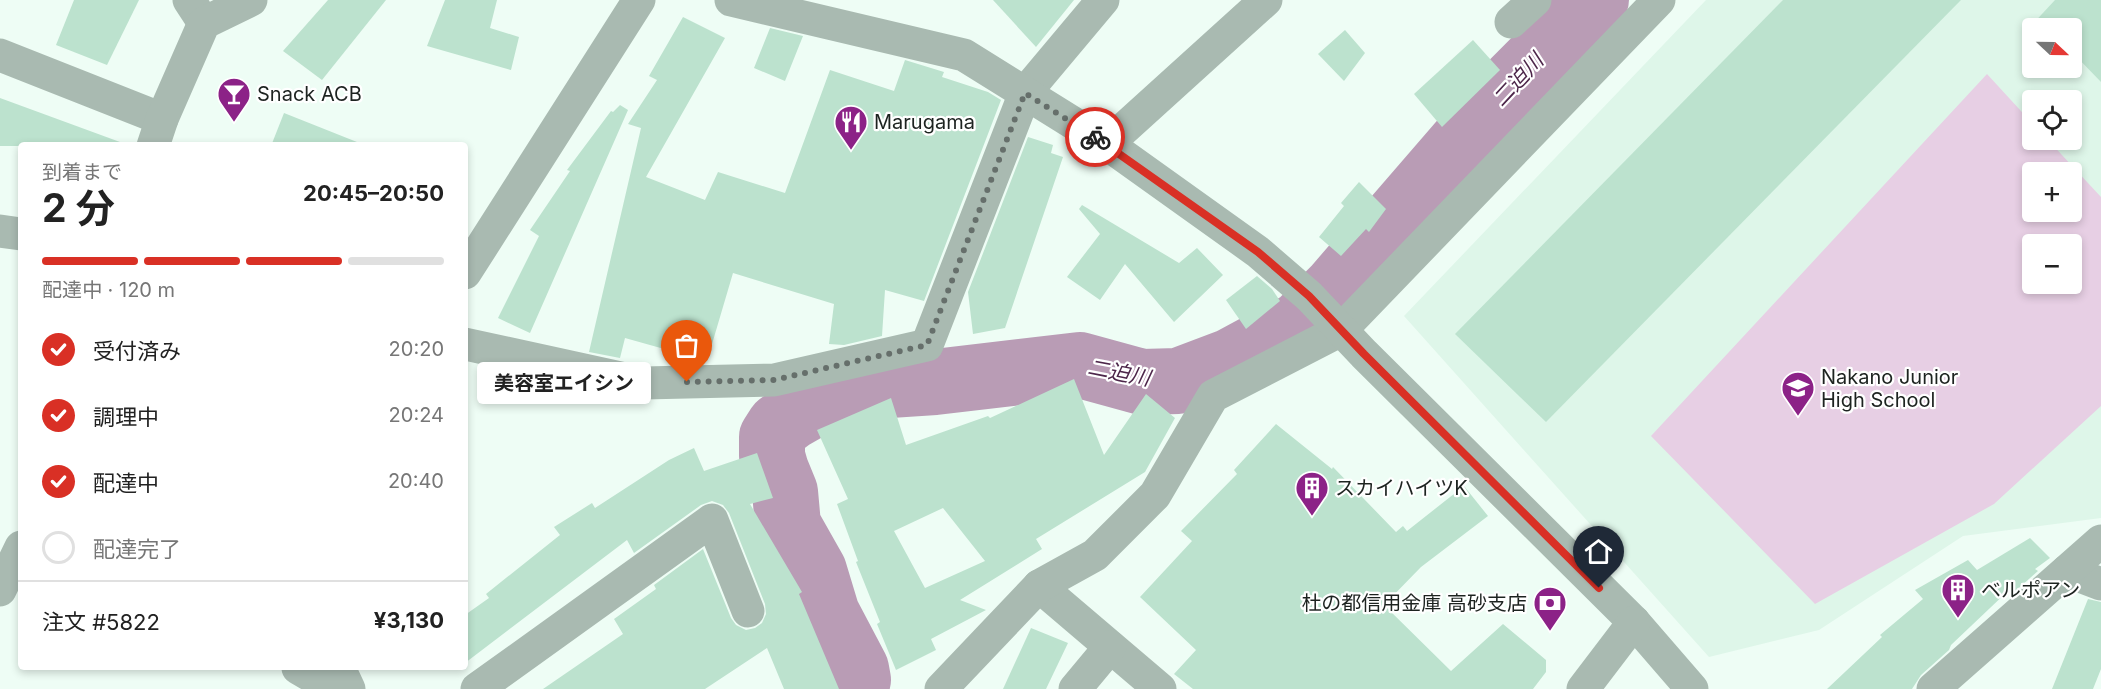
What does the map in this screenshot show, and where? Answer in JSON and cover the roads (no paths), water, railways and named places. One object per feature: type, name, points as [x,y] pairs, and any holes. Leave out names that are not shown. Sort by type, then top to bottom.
[{"type":"street","points":[[0,55],[158,132],[197,11],[251,0]]},
{"type":"street","points":[[468,268],[639,0]]},
{"type":"street","points":[[735,0],[964,55],[1107,144],[1258,252],[1309,296],[1634,622],[1692,689]]},
{"type":"street","points":[[468,345],[644,383],[774,380],[927,345],[1025,93],[1103,0]]},
{"type":"street","points":[[1107,144],[1266,0]]},
{"type":"street","points":[[1511,22],[1535,0]]},
{"type":"street","points":[[941,689],[1039,586],[1095,555],[1155,495],[1213,396],[1337,326],[1659,0]]},
{"type":"street","points":[[0,231],[18,234]]},
{"type":"street","points":[[477,689],[712,520],[748,611]]},
{"type":"street","points":[[1933,689],[2101,541]]},
{"type":"street","points":[[0,590],[18,553]]},
{"type":"street","points":[[2067,571],[2101,584]]},
{"type":"street","points":[[1039,586],[1160,689]]},
{"type":"street","points":[[1583,689],[1634,622]]},
{"type":"street","points":[[1075,689],[1110,647]]},
{"type":"street","points":[[301,670],[332,688]]},
{"type":"waterway","name":"二迫川","points":[[855,689],[858,680],[856,669],[827,614],[814,571],[788,525],[785,492],[772,456],[772,437],[779,426],[812,405],[851,390],[874,386],[935,382],[1080,365],[1142,382],[1178,381],[1231,361],[1300,324],[1336,288],[1514,82],[1596,0]]},
{"type":"place","name":"Snack ACB","points":[[234,123]]},
{"type":"place","name":"Marugama","points":[[851,151]]},
{"type":"place","name":"美容室エイシン","points":[[687,382]]},
{"type":"place","name":"Nakano Junior High School","points":[[1798,417]]},
{"type":"place","name":"スカイハイツK","points":[[1312,517]]},
{"type":"place","name":"ベルポアン","points":[[1958,619]]},
{"type":"place","name":"杜の都信用金庫 高砂支店","points":[[1550,632]]}]
